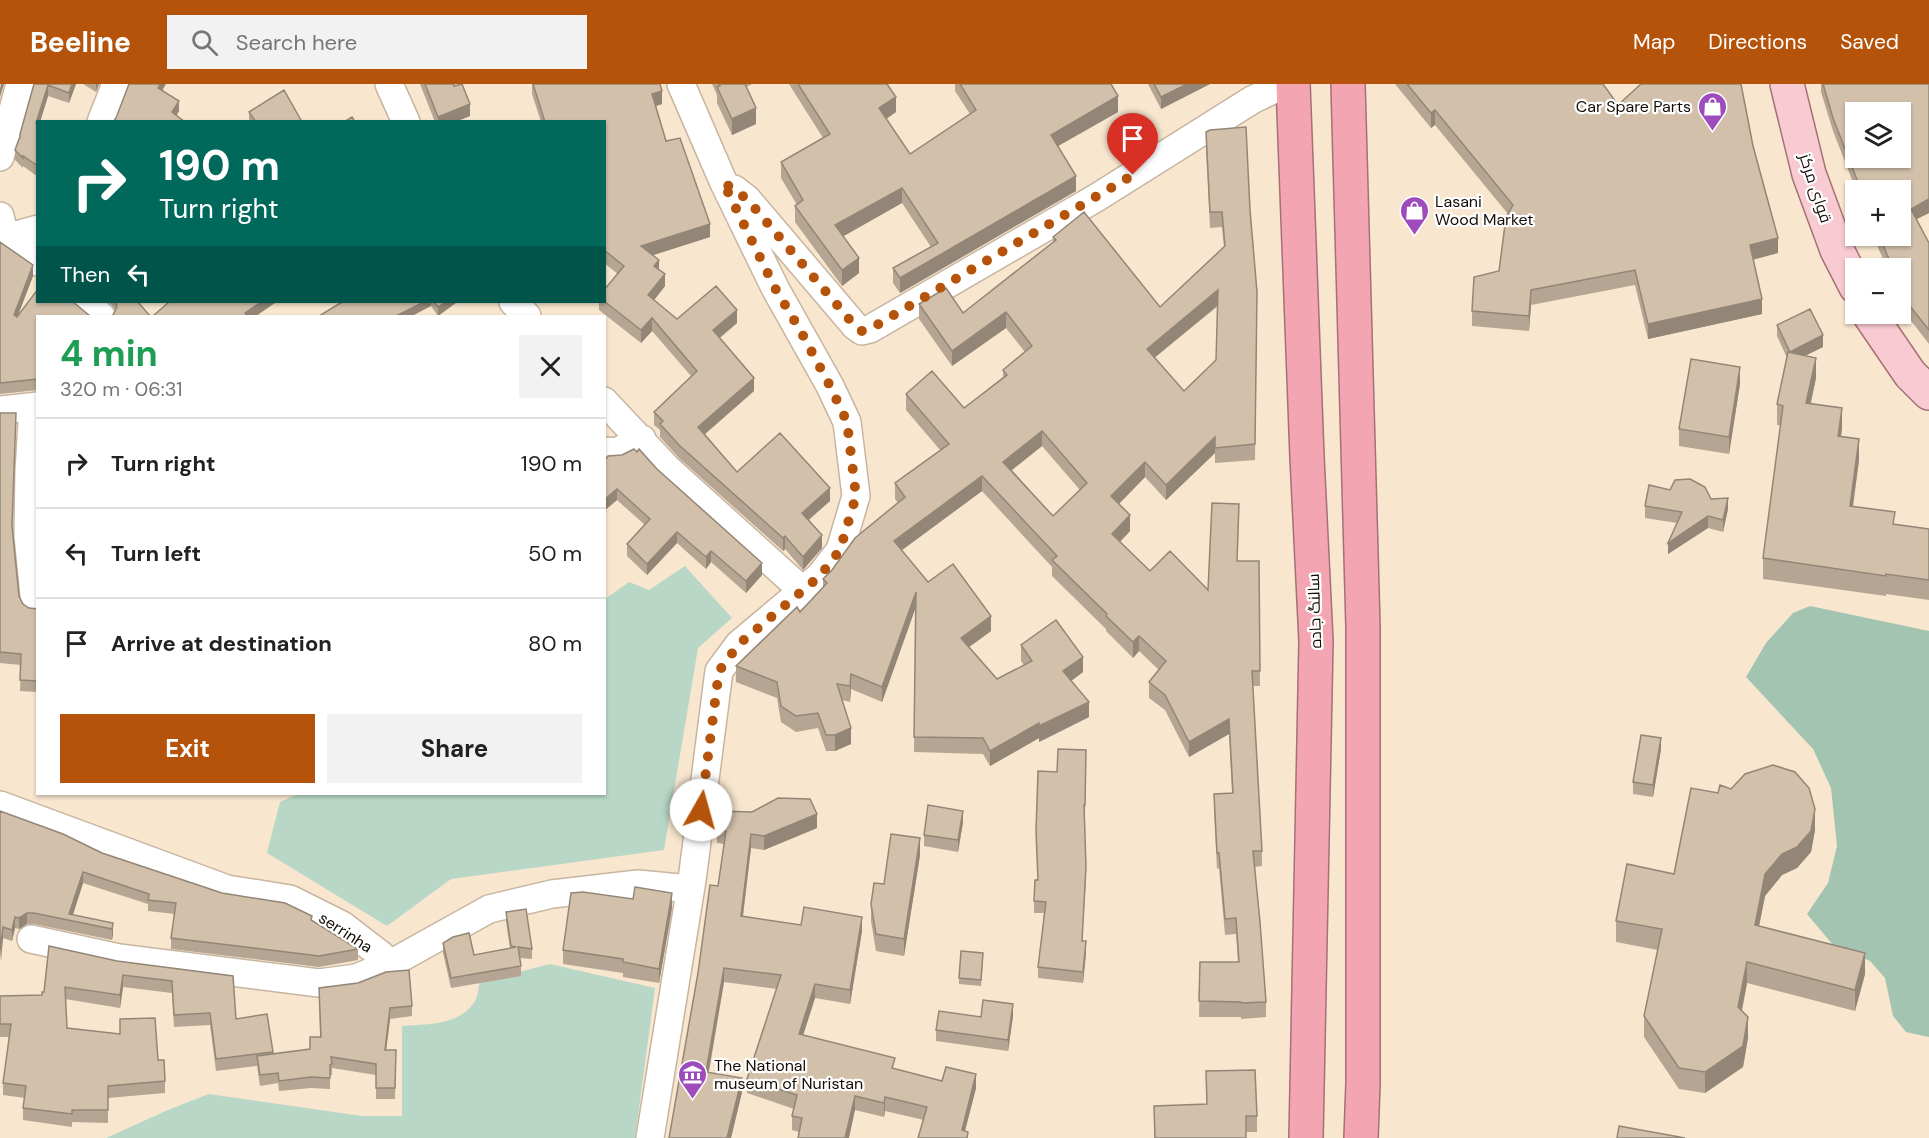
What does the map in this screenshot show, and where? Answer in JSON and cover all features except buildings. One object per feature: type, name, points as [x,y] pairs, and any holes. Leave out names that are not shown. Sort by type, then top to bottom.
[{"type":"highway","points":[[1348,84],[1363,627],[1361,1138]]},
{"type":"highway","name":"سالنگ جاده","points":[[1293,86],[1307,469],[1316,641],[1306,1138]]},
{"type":"main road","name":"قوای مرکز","points":[[1787,84],[1809,174],[1845,266]]},
{"type":"main road","points":[[1874,324],[1910,374],[1929,393]]},
{"type":"street","points":[[0,157],[20,84]]},
{"type":"street","points":[[101,120],[116,84]]},
{"type":"street","points":[[389,84],[405,120]]},
{"type":"street","points":[[650,1138],[690,889],[719,671],[739,644],[820,576],[840,550],[856,496],[847,422],[815,358],[775,288],[723,182],[681,84]]},
{"type":"street","points":[[723,182],[747,199],[855,326],[862,331],[870,329],[1096,198],[1252,100],[1279,87],[1293,86]]},
{"type":"street","points":[[3,227],[36,229]]},
{"type":"street","points":[[3,227],[36,260]]},
{"type":"street","points":[[85,303],[100,315]]},
{"type":"street","points":[[514,303],[526,315]]},
{"type":"street","points":[[606,403],[668,469],[802,590]]},
{"type":"street","points":[[0,410],[35,406],[28,471],[28,536],[35,604]]},
{"type":"street","points":[[606,451],[616,452],[642,439]]},
{"type":"street","name":"serrinha","points":[[0,805],[227,889],[290,899],[342,925],[390,964],[489,909],[552,894],[638,884],[690,889]]},
{"type":"street","points":[[31,939],[119,958],[319,983],[356,978],[390,964]]},
{"type":"green space","points":[[685,566],[732,618],[698,648],[664,850],[451,879],[387,926],[267,853],[280,802],[296,795],[606,795],[606,598],[629,582],[649,590]]},
{"type":"green space","points":[[1810,606],[1929,631],[1929,1037],[1906,1032],[1893,1016],[1885,978],[1870,961],[1833,945],[1807,914],[1828,883],[1837,846],[1831,788],[1813,749],[1746,677],[1766,643],[1793,613]]},
{"type":"green space","points":[[550,964],[655,988],[635,1138],[106,1138],[209,1094],[362,1116],[402,1116],[402,1026],[450,1020],[466,1011],[475,1002],[480,982]]},
{"type":"place","name":"Car Spare Parts","points":[[1712,132]]},
{"type":"place","name":"Lasani Wood Market","points":[[1414,236]]},
{"type":"place","name":"The National museum of Nuristan","points":[[693,1100]]},
{"type":"route","points":[[701,810],[719,671],[739,644],[820,576],[840,550],[856,496],[847,422],[800,330],[775,288],[723,182],[747,199],[855,326],[862,331],[870,329],[1133,175]]}]
